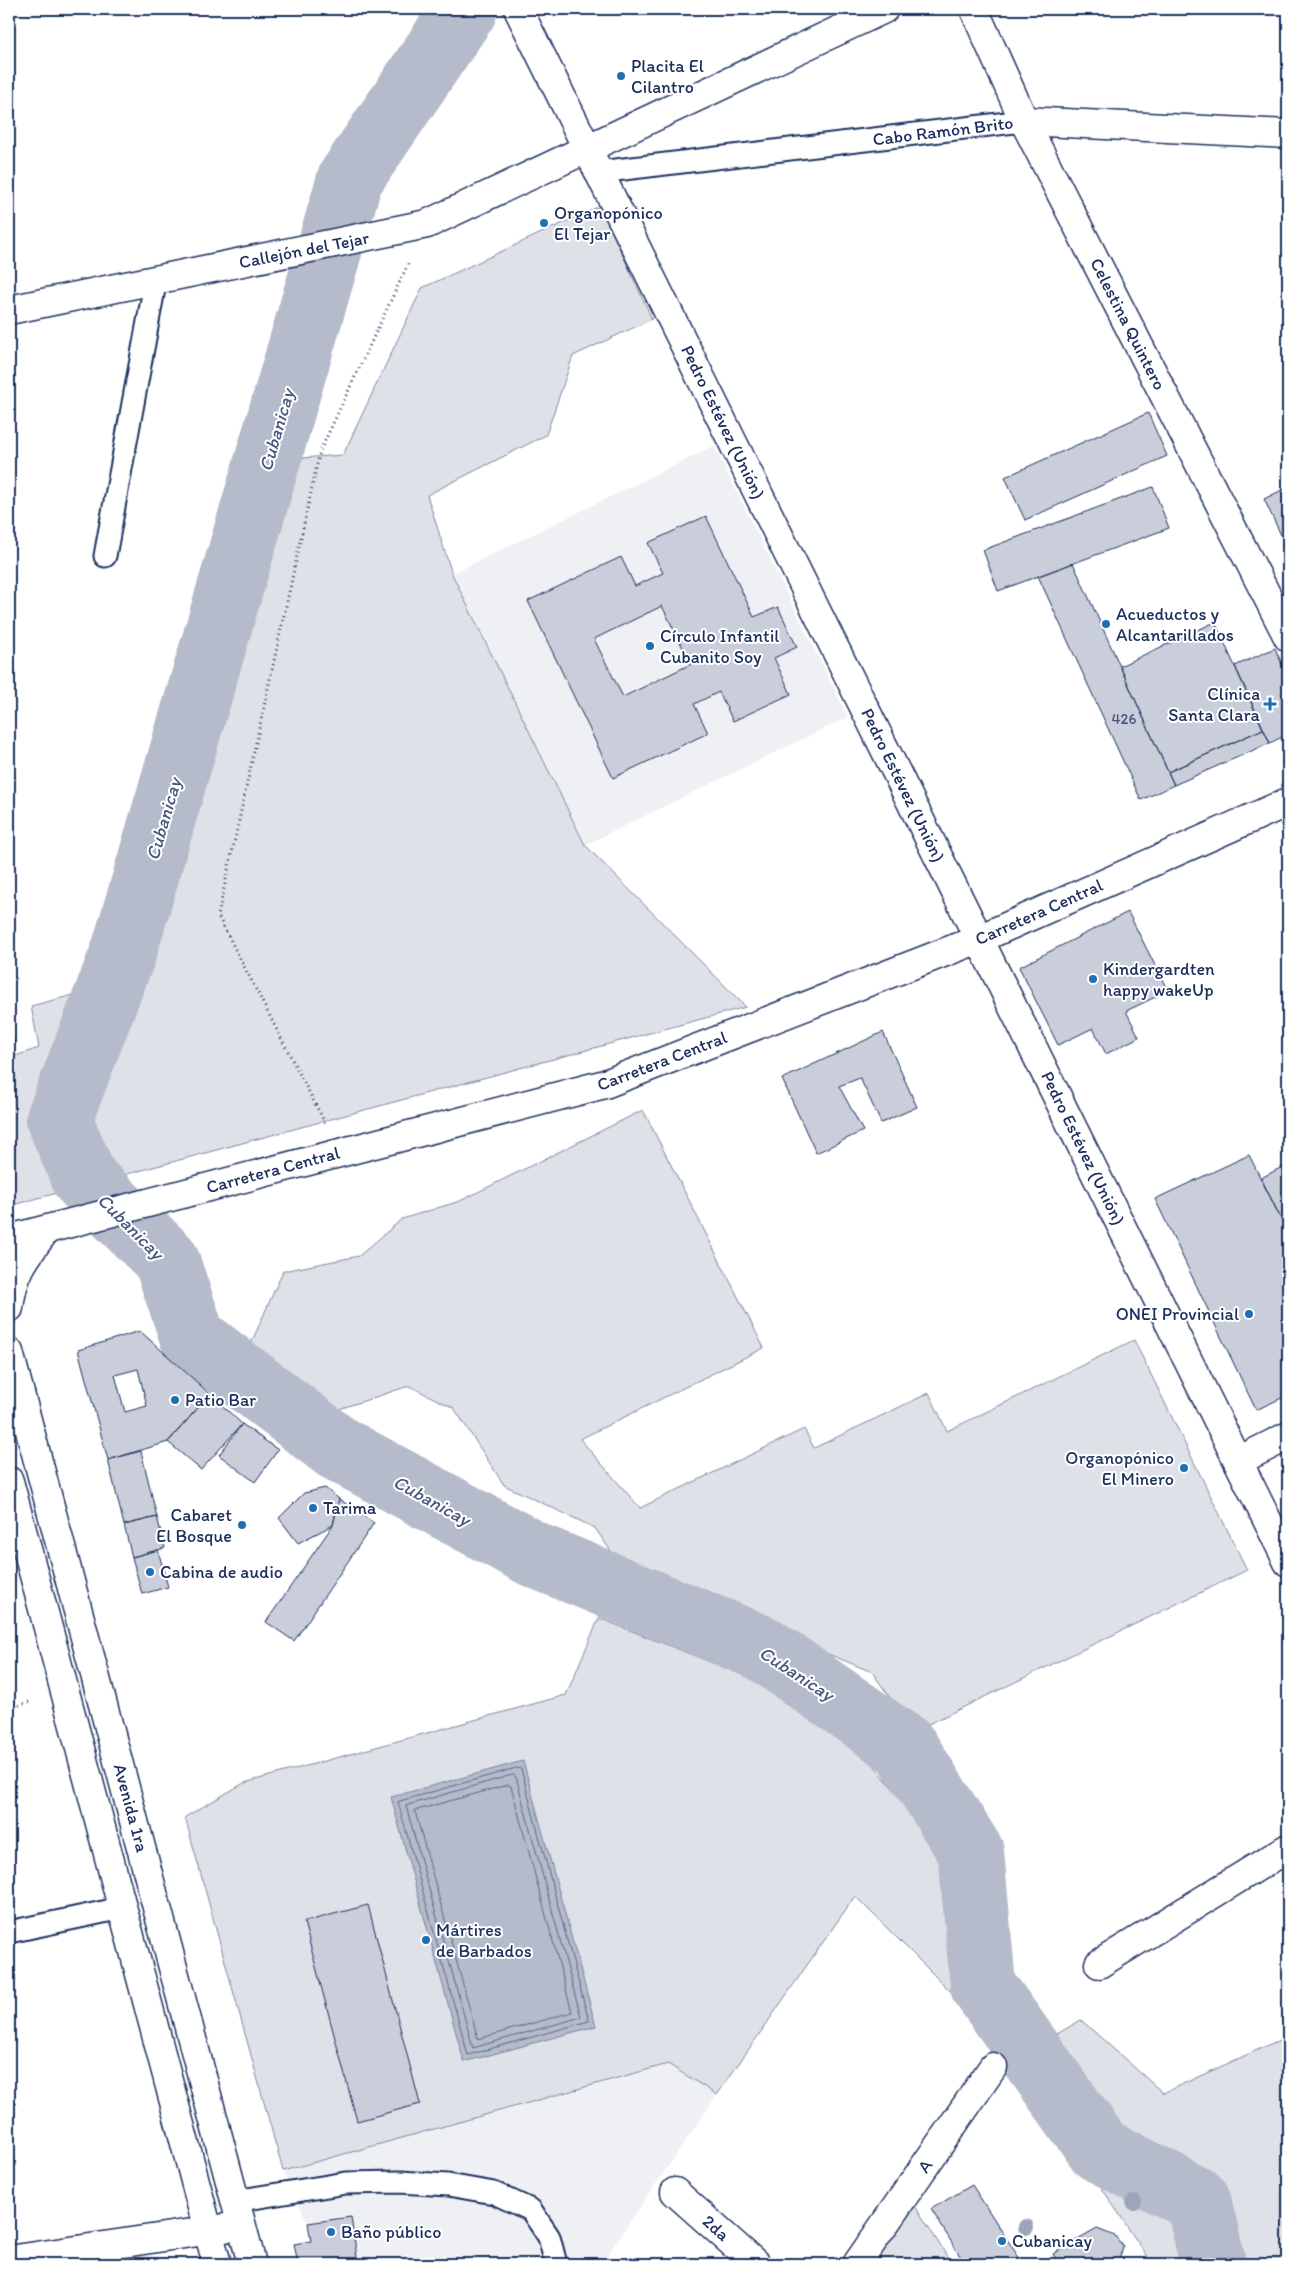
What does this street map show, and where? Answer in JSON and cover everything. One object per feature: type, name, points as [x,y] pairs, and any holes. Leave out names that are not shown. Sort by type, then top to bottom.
[{"type":"street","name":"Callejón del Tejar","points":[[9,310],[156,278],[272,257],[427,224],[884,9]]},
{"type":"street","name":"Celestina Quintero","points":[[974,9],[1024,121],[1288,637]]},
{"type":"street","name":"Pedro Estévez (Unión)","points":[[519,12],[1288,1562]]},
{"type":"street","name":"Cabo Ramón Brito","points":[[1024,121],[1288,134]]},
{"type":"street","name":"Carretera Central","points":[[9,1239],[605,1084],[979,939],[1288,802]]},
{"type":"street","points":[[9,1308],[11,1292],[20,1265],[46,1230]]},
{"type":"street","name":"Avenida 1ra","points":[[9,1352],[252,2264]]},
{"type":"street","points":[[1238,1461],[1288,1436]]},
{"type":"street","name":"Avenida 1ra","points":[[9,1481],[217,2264]]},
{"type":"street","points":[[1099,1964],[1288,1848]]},
{"type":"street","name":"A","points":[[857,2264],[993,2068]]},
{"type":"street","name":"2da","points":[[676,2192],[756,2264]]},
{"type":"street","points":[[9,2260],[208,2231],[238,2213]]},
{"type":"lane","name":"Cabo Ramón Brito","points":[[599,172],[1024,121]]},
{"type":"lane","points":[[106,556],[156,278]]},
{"type":"lane","points":[[9,1932],[122,1908]]},
{"type":"lane","points":[[238,2213],[346,2183],[400,2182],[448,2186],[494,2193],[531,2210],[548,2237],[556,2264]]},
{"type":"path","points":[[340,1153],[218,916],[320,451],[427,224]]},
{"type":"shaded area","points":[[600,206],[652,319],[573,356],[546,435],[427,495],[452,574],[585,845],[746,1007],[9,1206],[9,1058],[39,1048],[31,1006],[130,980],[286,459],[343,455],[422,288]]},
{"type":"shaded area","name":"Círculo Infantil Cubanito Soy","points":[[714,446],[848,717],[585,845],[452,574]]},
{"type":"shaded area","points":[[643,1110],[764,1348],[580,1439],[640,1508],[804,1429],[814,1448],[929,1393],[947,1431],[1134,1340],[1247,1570],[914,1731],[872,1672],[792,1639],[684,1582],[617,1560],[595,1528],[504,1485],[454,1408],[409,1386],[336,1410],[279,1384],[249,1348],[283,1271],[359,1256],[402,1219],[460,1201]]},
{"type":"shaded area","name":"Mártires de Barbados","points":[[599,1618],[758,1681],[858,1745],[955,1866],[967,2008],[855,1896],[717,2095],[668,2064],[283,2171],[185,1817],[244,1783],[566,1695]]},
{"type":"shaded area","points":[[1081,2020],[1163,2093],[1288,2036],[1288,2264],[1152,2264],[1016,2058]]},
{"type":"shaded area","points":[[668,2064],[717,2095],[601,2264],[358,2264],[351,2217],[308,2223],[283,2171]]},
{"type":"shaded area","points":[[914,2204],[952,2264],[871,2264]]},
{"type":"water","points":[[523,1761],[596,2026],[464,2062],[391,1797]]},
{"type":"building","points":[[1148,413],[1167,456],[1025,520],[1005,477]]},
{"type":"building","points":[[1153,487],[1169,528],[998,591],[983,550]]},
{"type":"building","points":[[1288,487],[1288,550],[1264,499]]},
{"type":"building","points":[[706,516],[754,617],[778,607],[797,647],[774,658],[791,694],[733,721],[719,692],[694,704],[708,733],[613,778],[528,601],[621,557],[635,586],[663,573],[648,543]],"holes":[[[662,606],[691,664],[623,697],[594,639]]]},
{"type":"building","points":[[1073,563],[1174,785],[1141,800],[1038,576]]},
{"type":"building","points":[[1215,622],[1263,729],[1168,772],[1120,666]]},
{"type":"building","name":"Clínica Santa Clara","points":[[1275,648],[1288,678],[1288,734],[1270,743],[1235,666]]},
{"type":"building","points":[[1263,729],[1270,743],[1174,785],[1168,772]]},
{"type":"building","name":"Kindergardten happy wakeUp","points":[[1128,912],[1168,991],[1126,1011],[1139,1037],[1106,1054],[1093,1028],[1058,1045],[1019,967]]},
{"type":"building","points":[[9,1020],[15,1044],[9,1046]]},
{"type":"building","points":[[883,1032],[917,1107],[881,1123],[860,1078],[839,1086],[863,1131],[816,1153],[782,1079]]},
{"type":"building","name":"ONEI Provincial","points":[[1249,1155],[1288,1233],[1288,1395],[1256,1410],[1155,1199]]},
{"type":"building","points":[[1288,1164],[1288,1233],[1261,1178]]},
{"type":"building","name":"Patio Bar","points":[[140,1331],[210,1394],[168,1442],[108,1460],[78,1350]],"holes":[[[138,1369],[147,1406],[125,1412],[115,1375]]]},
{"type":"building","points":[[210,1394],[242,1424],[201,1470],[168,1442]]},
{"type":"building","points":[[242,1424],[278,1450],[255,1482],[219,1455]]},
{"type":"building","points":[[141,1451],[157,1517],[124,1525],[108,1460]]},
{"type":"building","name":"Tarima","points":[[325,1488],[339,1499],[333,1525],[298,1543],[279,1518],[304,1493]]},
{"type":"building","points":[[339,1499],[374,1523],[294,1641],[266,1622],[333,1525]]},
{"type":"building","points":[[157,1517],[165,1548],[132,1557],[124,1525]]},
{"type":"building","name":"Cabina de audio","points":[[158,1550],[168,1587],[142,1594],[132,1557]]},
{"type":"building","points":[[368,1905],[420,2104],[357,2121],[304,1922]]},
{"type":"building","points":[[972,2185],[1023,2264],[965,2264],[931,2209]]},
{"type":"building","name":"Baño público","points":[[351,2217],[358,2264],[298,2264],[294,2244],[311,2241],[308,2223]]},
{"type":"building","points":[[1097,2229],[1115,2236],[1123,2246],[1118,2264],[1059,2264],[1053,2254]]},
{"type":"waterway","name":"Cubanicay","points":[[465,9],[350,179],[124,951],[59,1119],[85,1180],[166,1259],[193,1338],[337,1448],[535,1555],[764,1649],[905,1747],[971,1852],[983,1986],[1100,2150],[1198,2200],[1213,2264]]},
{"type":"place","name":"Placita El Cilantro","points":[[621,76]]},
{"type":"place","name":"Organopónico El Tejar","points":[[544,223]]},
{"type":"place","name":"Acueductos y Alcantarillados","points":[[1106,624]]},
{"type":"place","name":"Círculo Infantil Cubanito Soy","points":[[650,646]]},
{"type":"place","name":"Clínica Santa Clara","points":[[1270,704]]},
{"type":"place","name":"Kindergardten happy wakeUp","points":[[1093,979]]},
{"type":"place","name":"ONEI Provincial","points":[[1249,1314]]},
{"type":"place","name":"Patio Bar","points":[[175,1400]]},
{"type":"place","name":"Organopónico El Minero","points":[[1184,1468]]},
{"type":"place","name":"Tarima","points":[[313,1508]]},
{"type":"place","name":"Cabaret El Bosque","points":[[242,1525]]},
{"type":"place","name":"Cabina de audio","points":[[150,1572]]},
{"type":"place","name":"Mártires de Barbados","points":[[426,1940]]},
{"type":"place","name":"Baño público","points":[[331,2232]]},
{"type":"place","name":"Cubanicay","points":[[1002,2241]]}]
